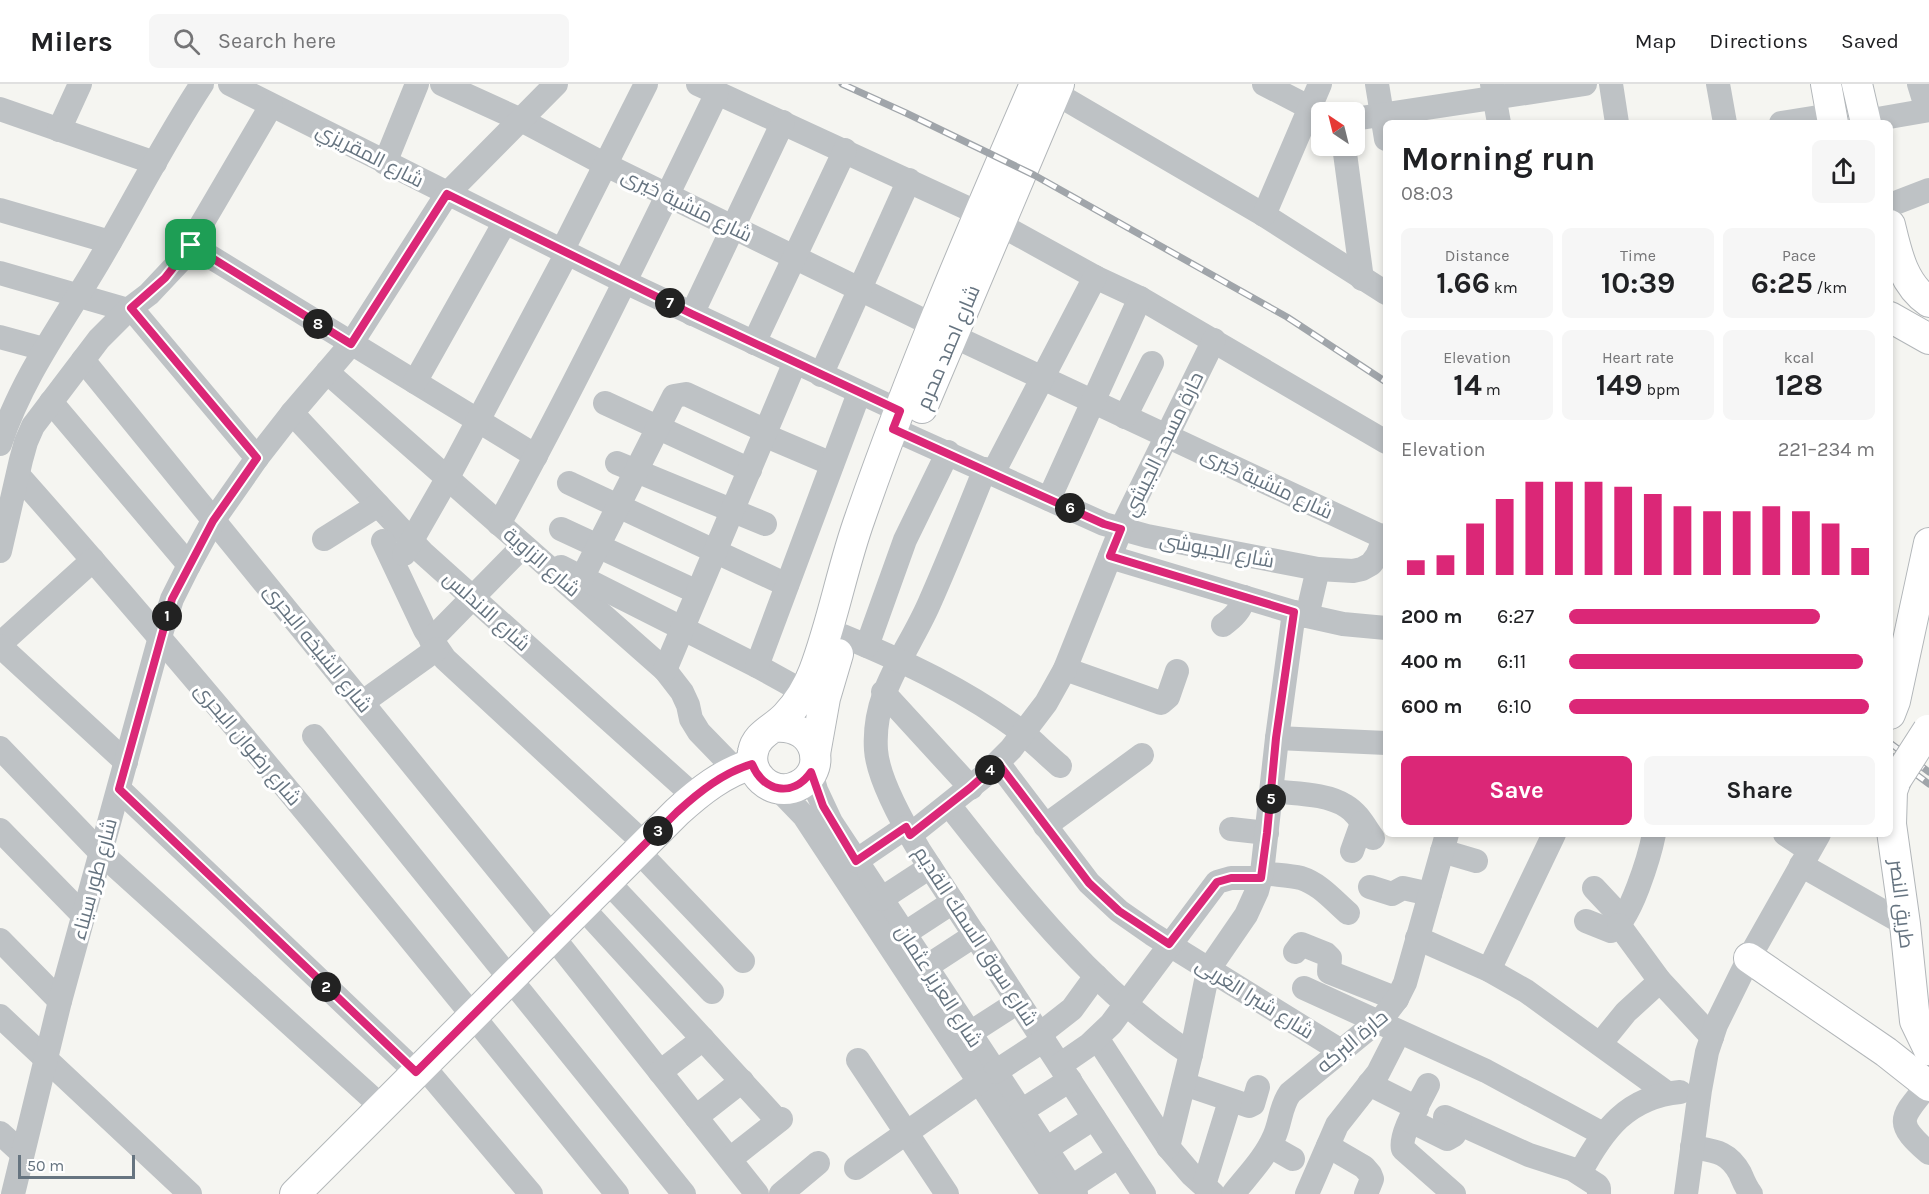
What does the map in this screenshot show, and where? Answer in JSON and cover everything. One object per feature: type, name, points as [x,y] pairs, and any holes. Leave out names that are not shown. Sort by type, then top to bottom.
[{"type":"main road","points":[[1826,84],[1832,119]]},
{"type":"main road","points":[[1857,84],[1866,120]]},
{"type":"main road","name":"شارع احمد محرم","points":[[774,728],[804,692],[814,672],[860,518],[943,331],[990,219],[1041,87]]},
{"type":"main road","points":[[1893,250],[1895,266],[1927,298]]},
{"type":"main road","name":"شارع احمد محرم","points":[[813,763],[825,698],[855,641],[864,554],[886,492],[901,425]]},
{"type":"main road","points":[[1893,707],[1929,545]]},
{"type":"main road","points":[[295,1194],[694,796],[743,767],[752,755],[759,738],[774,728],[785,726],[795,728],[805,734],[812,743],[813,763],[806,779],[793,788],[777,788],[743,767]]},
{"type":"main road","name":"طريق النصر","points":[[1893,788],[1928,729]]},
{"type":"main road","name":"طريق النصر","points":[[1893,837],[1915,1021],[1929,1050]]},
{"type":"main road","points":[[1749,958],[1886,1052],[1928,1085]]},
{"type":"main road","points":[[1886,1052],[1915,1021]]},
{"type":"street","points":[[59,130],[80,84]]},
{"type":"street","points":[[0,444],[11,385],[44,349],[79,296],[202,84]]},
{"type":"street","name":"شارع المقريزي","points":[[230,84],[625,282],[859,393],[901,425]]},
{"type":"street","points":[[385,163],[417,84]]},
{"type":"street","name":"شارع منشية خيرى","points":[[442,84],[522,120],[606,165],[943,331],[1167,436],[1382,543]]},
{"type":"street","name":"شارع طور سيناء","points":[[13,1194],[60,1001],[172,599],[213,521],[292,413],[351,344],[447,194],[556,84]]},
{"type":"street","points":[[396,567],[447,479],[565,252],[646,84]]},
{"type":"street","points":[[1264,84],[1311,108]]},
{"type":"street","points":[[1317,102],[1320,84]]},
{"type":"street","points":[[1377,84],[1371,123],[1493,91],[1585,84]]},
{"type":"street","points":[[1611,84],[1617,120]]},
{"type":"street","points":[[1718,84],[1722,120]]},
{"type":"street","points":[[1876,120],[1928,110],[1919,84]]},
{"type":"street","points":[[1041,87],[1264,214],[1383,291]]},
{"type":"street","points":[[499,524],[625,282],[667,195],[708,88],[990,219],[1095,277],[1140,298],[1383,440]]},
{"type":"street","points":[[1493,91],[1498,120]]},
{"type":"street","points":[[0,550],[26,442],[33,426],[99,339],[165,278],[191,245],[272,106]]},
{"type":"street","points":[[0,109],[155,163]]},
{"type":"street","points":[[1264,214],[1311,121]]},
{"type":"street","points":[[692,314],[783,122]]},
{"type":"street","points":[[754,343],[845,150]]},
{"type":"street","points":[[1345,156],[1362,279]]},
{"type":"street","points":[[821,375],[909,180]]},
{"type":"street","points":[[1893,204],[1929,190]]},
{"type":"street","points":[[0,210],[110,242]]},
{"type":"street","points":[[415,382],[505,222]]},
{"type":"street","points":[[191,245],[536,456]]},
{"type":"street","points":[[0,273],[130,309],[257,458]]},
{"type":"street","name":"شارع سوق السمك القديم","points":[[1095,277],[1042,378],[989,471],[930,602],[883,692],[876,723],[876,754],[886,784],[908,831],[1144,1194]]},
{"type":"street","points":[[1049,499],[1140,298]]},
{"type":"street","points":[[0,337],[44,349]]},
{"type":"street","name":"حارة مسجد الجيشي","points":[[856,861],[949,805],[970,788],[998,763],[1046,703],[1065,669],[1121,529],[1214,340]]},
{"type":"street","name":"شارع الشيخه البحرى","points":[[83,360],[363,702],[757,1194]]},
{"type":"street","points":[[665,670],[795,362]]},
{"type":"street","points":[[1125,417],[1152,363]]},
{"type":"street","name":"شارع الزاوية","points":[[327,372],[665,670],[682,692],[691,719],[699,732],[743,767]]},
{"type":"street","points":[[757,666],[859,393]]},
{"type":"street","points":[[582,578],[618,506],[627,467],[658,427],[674,396],[686,394],[832,464]]},
{"type":"street","points":[[51,402],[189,565]]},
{"type":"street","points":[[604,403],[750,470]]},
{"type":"street","name":"شارع الاندلس","points":[[292,413],[412,541],[694,796]]},
{"type":"street","name":"شارع الجيوشى","points":[[901,425],[948,452],[1104,524],[1172,542],[1318,569],[1353,571],[1371,564],[1382,543]]},
{"type":"street","points":[[948,452],[855,641],[935,677],[967,695],[1023,734],[1060,766]]},
{"type":"street","points":[[627,467],[765,524]]},
{"type":"street","name":"شارع رضوان البحرى","points":[[18,476],[160,637],[473,1016],[616,1194]]},
{"type":"street","points":[[569,483],[787,585]]},
{"type":"street","points":[[324,539],[378,505]]},
{"type":"street","points":[[561,529],[697,592]]},
{"type":"street","points":[[382,541],[434,645],[454,668],[641,847],[743,961]]},
{"type":"street","points":[[363,702],[434,645],[472,597],[526,549],[804,692]]},
{"type":"street","points":[[1110,556],[1301,614],[1343,624],[1383,628]]},
{"type":"street","points":[[93,560],[0,645],[126,762]]},
{"type":"street","points":[[1168,1147],[1209,969],[1246,915],[1262,876],[1276,738],[1301,614],[1318,569]]},
{"type":"street","points":[[1223,625],[1237,614],[1242,607],[1244,597]]},
{"type":"street","points":[[1065,669],[1161,703],[1168,697],[1177,671]]},
{"type":"street","points":[[883,692],[970,788]]},
{"type":"street","points":[[314,736],[684,1194]]},
{"type":"street","points":[[1276,738],[1383,743]]},
{"type":"street","points":[[0,748],[101,852],[382,1107]]},
{"type":"street","points":[[1045,826],[1142,755]]},
{"type":"street","name":"شارع العزيز عثمان","points":[[813,763],[823,806],[904,934],[924,976],[987,1077],[1065,1192]]},
{"type":"street","name":"شارع شبرا الغربى","points":[[998,763],[1089,883],[1103,897],[1135,923],[1341,1051]]},
{"type":"street","name":"شارع العزيز عثمان","points":[[777,788],[804,816],[924,976],[970,1033],[987,1077],[1021,1111],[1046,1149],[1065,1192]]},
{"type":"street","points":[[119,789],[420,1069],[531,1194]]},
{"type":"street","points":[[1272,791],[1324,798],[1359,814],[1352,851]]},
{"type":"street","points":[[949,805],[1032,908],[1096,976],[1162,1034],[1191,1054]]},
{"type":"street","points":[[1231,829],[1267,833]]},
{"type":"street","points":[[0,830],[84,916]]},
{"type":"street","points":[[1489,970],[1553,837]]},
{"type":"street","points":[[1586,921],[1611,931],[1621,922],[1647,866],[1653,837]]},
{"type":"street","points":[[1790,837],[1810,850],[1905,924]]},
{"type":"street","points":[[1445,843],[1476,861]]},
{"type":"street","name":"حارة البركه","points":[[1233,1194],[1270,1146],[1278,1127],[1282,1108],[1290,1093],[1391,1009],[1401,992],[1445,843]]},
{"type":"street","points":[[1686,1194],[1700,1090],[1712,1037],[1749,958],[1810,850]]},
{"type":"street","points":[[881,899],[930,867]]},
{"type":"street","points":[[1021,1111],[1065,1072],[1127,1004],[1169,944],[1217,882],[1231,878],[1262,876],[1299,878],[1320,888],[1347,913]]},
{"type":"street","points":[[607,881],[712,992]]},
{"type":"street","points":[[1370,887],[1389,894],[1394,894],[1402,888],[1430,894]]},
{"type":"street","points":[[1594,888],[1621,922],[1660,981],[1712,1037]]},
{"type":"street","points":[[904,934],[953,902]]},
{"type":"street","points":[[582,907],[780,1120],[730,1159]]},
{"type":"street","points":[[924,976],[975,935]]},
{"type":"street","points":[[1417,938],[1489,970],[1526,991],[1667,1093]]},
{"type":"street","points":[[0,940],[60,1001]]},
{"type":"street","points":[[1295,952],[1301,944],[1326,954],[1330,958],[1329,972],[1397,999]]},
{"type":"street","points":[[856,1168],[1042,1037],[1072,1009],[1096,976]]},
{"type":"street","points":[[1600,1044],[1626,1012],[1660,981]]},
{"type":"street","points":[[1304,988],[1486,1071],[1603,1134]]},
{"type":"street","points":[[970,1033],[1018,1002]]},
{"type":"street","points":[[0,1016],[46,1059],[174,1189]]},
{"type":"street","points":[[1307,1194],[1343,1117],[1386,1060],[1399,1032]]},
{"type":"street","points":[[1097,1038],[1168,1147],[1208,1190]]},
{"type":"street","points":[[660,1072],[703,1039]]},
{"type":"street","points":[[858,1059],[947,1194]]},
{"type":"street","points":[[696,1117],[742,1081]]},
{"type":"street","points":[[1184,1084],[1249,1106],[1253,1104],[1258,1087]]},
{"type":"street","points":[[1369,1084],[1447,1139],[1454,1136],[1452,1120],[1538,1159],[1580,1173],[1597,1185],[1599,1194]]},
{"type":"street","points":[[1428,1085],[1401,1141],[1403,1149],[1454,1194]]},
{"type":"street","points":[[1928,1085],[1905,1113],[1904,1121],[1910,1136],[1929,1153]]},
{"type":"street","points":[[1580,1173],[1603,1134],[1628,1111],[1647,1100],[1667,1093],[1700,1090]]},
{"type":"street","points":[[1208,1190],[1230,1101]]},
{"type":"street","points":[[1046,1149],[1094,1118]]},
{"type":"street","points":[[0,1133],[22,1153]]},
{"type":"street","points":[[1270,1146],[1293,1159]]},
{"type":"street","points":[[1328,1146],[1368,1170],[1372,1179],[1366,1194]]},
{"type":"street","points":[[1692,1147],[1720,1152],[1728,1157],[1751,1194]]},
{"type":"street","points":[[1065,1192],[1119,1156]]},
{"type":"street","points":[[782,1194],[818,1163]]},
{"type":"railway","points":[[842,84],[1034,175],[1287,317],[1383,380]]},
{"type":"railway","points":[[1893,745],[1929,772]]},
{"type":"railway","points":[[1893,757],[1929,784]]},
{"type":"route","points":[[447,194],[692,314],[900,411],[893,429],[1104,524],[1121,529],[1110,556],[1294,612],[1276,738],[1261,878],[1224,878],[1217,882],[1169,944],[1119,911],[1089,883],[998,763],[910,835],[906,827],[856,861],[831,822],[816,790],[811,772],[806,779],[793,788],[777,788],[761,780],[752,764],[735,769],[694,796],[416,1072],[119,789],[172,599],[213,521],[257,458],[131,308],[165,278],[191,245],[351,344],[447,194]]}]
